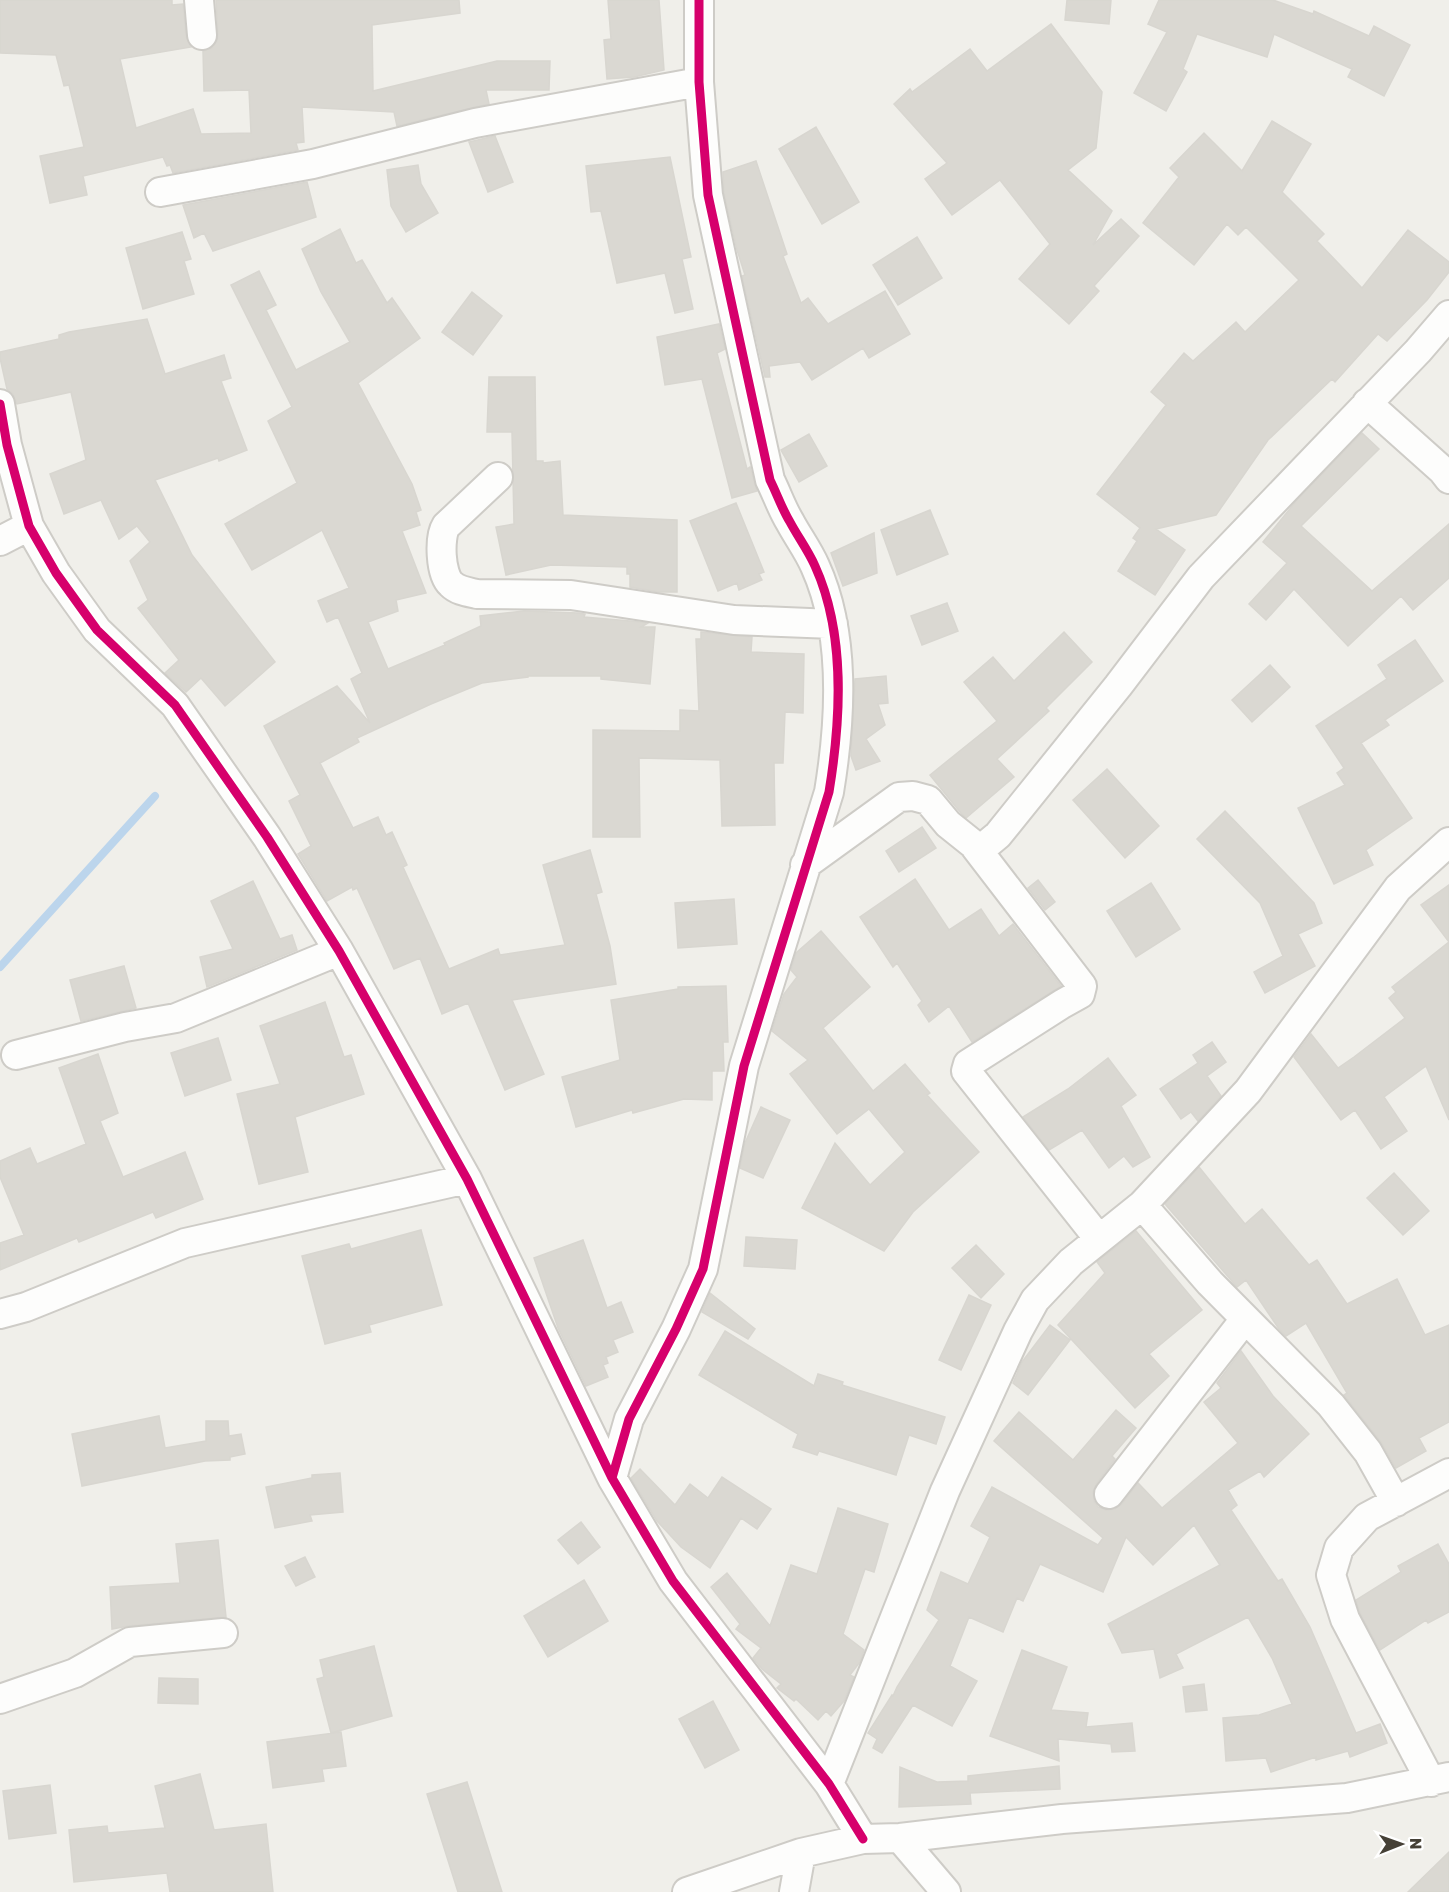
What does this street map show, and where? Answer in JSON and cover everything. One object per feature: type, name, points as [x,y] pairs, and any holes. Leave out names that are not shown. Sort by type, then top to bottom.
[{"type":"street","points":[[199,0],[202,35]]},
{"type":"street","points":[[612,1478],[629,1419],[676,1329],[703,1269],[744,1066],[829,792],[835,753],[838,656],[830,607],[815,565],[789,520],[771,480],[708,195],[699,82],[699,0]]},
{"type":"street","points":[[160,192],[313,164],[475,123],[699,82]]},
{"type":"street","points":[[973,844],[986,845],[998,835],[1202,577],[1418,351],[1449,315]]},
{"type":"street","points":[[1367,403],[1442,470],[1449,479]]},
{"type":"street","points":[[0,404],[28,526],[56,573],[97,630],[175,705],[267,837],[339,951],[466,1179],[612,1478],[674,1581],[829,1784],[863,1839]]},
{"type":"street","points":[[498,477],[442,532],[441,540],[447,579],[451,585],[464,592],[571,595],[734,621],[833,624]]},
{"type":"street","points":[[0,541],[28,526]]},
{"type":"street","points":[[805,865],[898,797],[913,796],[928,800],[948,824],[973,844],[1082,986],[1080,994],[968,1064],[966,1071],[1099,1239]]},
{"type":"street","points":[[829,1784],[945,1491],[1018,1330],[1035,1300],[1071,1262],[1142,1205],[1248,1091],[1398,888],[1449,842]]},
{"type":"street","points":[[16,1055],[125,1027],[176,1018],[339,951]]},
{"type":"street","points":[[0,1314],[26,1307],[186,1243],[466,1179]]},
{"type":"street","points":[[1142,1205],[1210,1283],[1331,1405],[1368,1452],[1396,1502]]},
{"type":"street","points":[[1109,1494],[1245,1319]]},
{"type":"street","points":[[687,1892],[801,1853],[863,1839],[900,1838],[1062,1818],[1347,1798],[1440,1780],[1345,1619],[1331,1575],[1339,1548],[1367,1517],[1449,1473]]},
{"type":"street","points":[[0,1699],[75,1673],[130,1641],[223,1633]]},
{"type":"street","points":[[900,1838],[946,1892]]},
{"type":"street","points":[[795,1892],[801,1853]]},
{"type":"building","points":[[0,0],[172,0],[172,5],[183,4],[186,36],[191,47],[120,59],[136,128],[193,109],[201,134],[251,133],[249,90],[204,91],[203,51],[212,48],[217,41],[218,34],[216,0],[459,0],[460,13],[372,25],[373,91],[497,61],[550,61],[549,90],[486,90],[489,104],[397,126],[394,112],[302,107],[304,142],[296,143],[298,150],[173,173],[163,157],[83,176],[87,195],[50,203],[40,156],[84,147],[69,85],[64,86],[56,55],[0,53]]},
{"type":"building","points":[[608,0],[659,0],[664,70],[634,77],[607,79],[604,40],[611,39]]},
{"type":"building","points":[[1067,0],[1111,0],[1109,24],[1065,20]]},
{"type":"building","points":[[1159,0],[1273,0],[1313,14],[1314,11],[1369,36],[1374,26],[1410,45],[1384,96],[1348,77],[1352,69],[1274,34],[1267,57],[1197,34],[1183,69],[1187,72],[1166,111],[1134,93],[1167,32],[1148,24]]},
{"type":"building","points":[[1051,24],[1102,92],[1096,148],[1068,170],[1112,211],[1093,245],[1121,219],[1139,236],[1094,286],[1099,291],[1069,324],[1019,279],[1050,244],[1000,180],[952,215],[925,179],[947,163],[894,104],[910,89],[912,92],[970,49],[987,71]]},
{"type":"building","points":[[1272,121],[1311,144],[1282,192],[1324,234],[1317,241],[1362,288],[1408,230],[1449,262],[1449,272],[1427,300],[1387,341],[1378,334],[1335,382],[1332,379],[1268,440],[1216,515],[1156,529],[1185,550],[1155,595],[1118,571],[1137,541],[1133,538],[1140,528],[1097,494],[1166,405],[1151,392],[1184,353],[1193,361],[1236,322],[1245,332],[1299,280],[1246,227],[1238,235],[1227,224],[1194,265],[1143,223],[1179,177],[1170,168],[1204,133],[1242,171]]},
{"type":"building","points":[[816,127],[859,202],[822,224],[779,149]]},
{"type":"building","points":[[495,136],[513,182],[488,192],[469,142]]},
{"type":"building","points":[[670,157],[691,257],[682,259],[693,309],[675,313],[665,273],[617,283],[601,211],[591,212],[586,166]]},
{"type":"building","points":[[756,161],[787,254],[783,256],[801,303],[808,298],[828,324],[885,291],[910,334],[869,358],[863,348],[812,380],[800,362],[769,366],[770,377],[765,377],[742,276],[745,275],[724,193],[723,172]]},
{"type":"building","points":[[418,165],[421,184],[438,213],[406,232],[391,206],[387,170]]},
{"type":"building","points":[[307,182],[316,217],[213,251],[204,233],[194,238],[183,205]]},
{"type":"building","points":[[340,229],[356,263],[362,260],[387,303],[392,298],[420,338],[358,383],[412,484],[421,510],[416,512],[420,525],[402,531],[426,593],[396,600],[398,611],[368,622],[388,669],[445,645],[444,643],[481,626],[480,616],[524,611],[578,613],[585,614],[584,617],[648,623],[641,627],[655,627],[650,684],[601,679],[601,676],[528,676],[482,683],[357,738],[359,742],[320,763],[353,828],[378,817],[386,835],[392,832],[407,865],[403,867],[449,969],[498,949],[500,955],[565,945],[543,865],[590,850],[602,892],[596,894],[610,946],[616,984],[512,1000],[544,1074],[505,1090],[468,1003],[442,1014],[420,958],[394,969],[357,888],[353,890],[352,887],[327,901],[298,854],[311,846],[289,801],[300,795],[264,726],[337,686],[370,723],[351,679],[362,673],[338,617],[327,622],[318,601],[349,588],[322,530],[252,570],[225,524],[297,483],[268,421],[292,407],[231,285],[259,271],[276,305],[266,310],[296,370],[350,342],[321,292],[302,249]]},
{"type":"building","points":[[182,232],[191,259],[184,261],[194,294],[143,309],[126,248]]},
{"type":"building","points":[[917,237],[942,278],[898,305],[873,265]]},
{"type":"building","points":[[472,292],[502,316],[473,355],[442,332]]},
{"type":"building","points":[[147,319],[165,374],[224,355],[231,378],[221,381],[247,450],[155,480],[192,555],[275,662],[225,706],[201,678],[186,692],[165,673],[179,660],[138,608],[148,600],[130,561],[150,542],[137,526],[119,539],[101,500],[64,514],[50,474],[86,460],[71,392],[17,404],[13,394],[7,389],[0,358],[0,352],[59,339],[59,335],[69,332]]},
{"type":"building","points":[[719,324],[725,349],[717,353],[747,469],[750,467],[757,491],[732,498],[702,379],[665,385],[657,337]]},
{"type":"building","points":[[489,377],[535,377],[536,461],[543,461],[543,463],[560,461],[563,515],[677,520],[677,592],[659,592],[630,587],[630,574],[627,574],[627,567],[551,565],[506,575],[496,527],[514,524],[512,432],[487,432]]},
{"type":"building","points":[[1362,433],[1379,449],[1301,526],[1372,591],[1449,524],[1449,578],[1413,610],[1401,596],[1348,646],[1294,589],[1266,620],[1249,604],[1287,563],[1263,542],[1297,500]]},
{"type":"building","points":[[809,434],[827,466],[799,482],[781,450]]},
{"type":"building","points":[[736,503],[764,572],[759,574],[762,580],[739,590],[737,583],[718,591],[690,521]]},
{"type":"building","points":[[930,510],[948,554],[897,575],[881,530]]},
{"type":"building","points":[[874,533],[877,573],[843,586],[831,553]]},
{"type":"building","points":[[947,603],[958,631],[922,645],[911,616]]},
{"type":"building","points":[[701,632],[752,637],[751,652],[804,654],[803,713],[785,712],[783,763],[774,763],[775,825],[722,826],[720,760],[639,758],[640,837],[593,837],[593,730],[680,731],[680,710],[699,711],[696,639],[701,639]]},
{"type":"building","points":[[1064,632],[1092,662],[1046,708],[1049,711],[997,759],[1014,777],[966,818],[930,775],[997,721],[964,682],[993,657],[1014,681]]},
{"type":"building","points":[[1415,640],[1443,681],[1385,720],[1389,725],[1361,743],[1412,818],[1366,850],[1373,865],[1334,884],[1298,808],[1345,785],[1337,773],[1344,768],[1316,726],[1387,679],[1378,665]]},
{"type":"building","points":[[1270,665],[1290,687],[1252,722],[1232,700]]},
{"type":"building","points":[[886,676],[888,703],[878,704],[885,725],[866,739],[880,761],[856,770],[851,756],[855,679]]},
{"type":"building","points":[[1107,769],[1159,826],[1125,858],[1073,800]]},
{"type":"building","points":[[1225,811],[1314,903],[1322,923],[1298,934],[1315,966],[1265,993],[1254,972],[1283,956],[1260,903],[1197,839]]},
{"type":"building","points":[[922,827],[936,848],[899,872],[886,851]]},
{"type":"building","points":[[915,879],[949,930],[981,909],[999,936],[1013,924],[1061,986],[972,1042],[949,1006],[929,1022],[918,1005],[922,1001],[897,963],[893,967],[860,917]]},
{"type":"building","points":[[1038,880],[1055,902],[1045,910],[1028,888]]},
{"type":"building","points":[[253,881],[280,939],[292,935],[297,950],[207,987],[200,957],[233,949],[211,901]]},
{"type":"building","points":[[1151,883],[1180,929],[1136,957],[1107,911]]},
{"type":"building","points":[[1449,885],[1449,942],[1421,905]]},
{"type":"building","points":[[734,899],[737,944],[678,948],[675,903]]},
{"type":"building","points":[[821,931],[870,987],[823,1028],[873,1091],[905,1064],[930,1093],[927,1095],[979,1152],[913,1212],[884,1251],[802,1208],[835,1143],[870,1185],[905,1152],[869,1109],[837,1134],[790,1074],[808,1060],[772,1031],[784,994],[797,977],[791,970],[796,953]]},
{"type":"building","points":[[1449,942],[1449,1120],[1426,1066],[1384,1097],[1407,1131],[1381,1149],[1355,1110],[1341,1120],[1294,1057],[1311,1034],[1338,1068],[1354,1057],[1405,1018],[1389,998],[1396,992],[1392,987]]},
{"type":"building","points":[[124,966],[136,1008],[81,1021],[70,980]]},
{"type":"building","points":[[726,986],[728,1042],[723,1042],[724,1071],[712,1071],[712,1100],[684,1099],[633,1113],[632,1110],[576,1127],[562,1077],[620,1060],[611,1000],[678,989],[678,987]]},
{"type":"building","points":[[325,1002],[344,1057],[351,1055],[364,1094],[295,1117],[308,1172],[259,1184],[237,1094],[280,1084],[260,1026]]},
{"type":"building","points":[[218,1038],[231,1080],[185,1096],[171,1053]]},
{"type":"building","points":[[1212,1042],[1226,1062],[1207,1076],[1221,1096],[1198,1121],[1191,1112],[1181,1119],[1160,1089],[1198,1063],[1193,1055]]},
{"type":"building","points":[[98,1054],[118,1113],[100,1121],[123,1177],[185,1152],[203,1199],[156,1218],[153,1212],[79,1242],[77,1238],[0,1270],[0,1243],[24,1235],[0,1177],[0,1161],[30,1148],[37,1164],[86,1144],[59,1068]]},
{"type":"building","points":[[1108,1058],[1136,1095],[1121,1106],[1150,1157],[1133,1167],[1124,1156],[1109,1168],[1082,1130],[1049,1150],[1023,1117],[1068,1089]]},
{"type":"building","points":[[761,1107],[790,1120],[763,1178],[740,1168],[745,1143]]},
{"type":"building","points":[[1199,1167],[1245,1224],[1262,1209],[1309,1265],[1317,1260],[1347,1304],[1397,1279],[1425,1335],[1449,1325],[1449,1422],[1419,1438],[1426,1451],[1396,1468],[1381,1442],[1344,1395],[1347,1393],[1306,1323],[1286,1336],[1246,1280],[1237,1287],[1165,1204]]},
{"type":"building","points":[[1394,1173],[1429,1211],[1403,1235],[1367,1198]]},
{"type":"building","points":[[421,1230],[442,1305],[369,1325],[371,1332],[325,1344],[302,1256],[349,1244],[351,1249]]},
{"type":"building","points":[[1136,1231],[1202,1310],[1149,1354],[1169,1376],[1135,1408],[1058,1325],[1105,1273],[1097,1262]]},
{"type":"building","points":[[746,1237],[797,1240],[795,1269],[744,1266]]},
{"type":"building","points":[[583,1240],[607,1308],[621,1302],[633,1332],[613,1340],[618,1352],[606,1357],[608,1363],[603,1365],[608,1377],[586,1386],[558,1328],[534,1258]]},
{"type":"building","points":[[976,1245],[1004,1274],[981,1298],[952,1268]]},
{"type":"building","points":[[710,1293],[755,1329],[748,1339],[702,1312]]},
{"type":"building","points":[[969,1295],[991,1305],[961,1370],[939,1360]]},
{"type":"building","points":[[1050,1325],[1070,1340],[1028,1395],[1013,1383],[1022,1362]]},
{"type":"building","points":[[725,1331],[814,1386],[818,1374],[843,1382],[842,1385],[945,1417],[936,1444],[909,1435],[896,1475],[819,1451],[817,1455],[793,1447],[798,1434],[699,1375]]},
{"type":"building","points":[[1241,1351],[1273,1396],[1309,1434],[1264,1477],[1260,1471],[1228,1490],[1237,1505],[1231,1510],[1278,1581],[1282,1579],[1310,1627],[1356,1733],[1380,1724],[1387,1743],[1350,1757],[1348,1751],[1316,1760],[1316,1757],[1271,1772],[1266,1758],[1226,1761],[1223,1718],[1259,1715],[1292,1704],[1272,1658],[1248,1617],[1176,1654],[1183,1668],[1160,1678],[1154,1649],[1122,1653],[1108,1624],[1220,1565],[1194,1525],[1153,1565],[1126,1537],[1103,1592],[1040,1564],[1023,1601],[1017,1598],[1003,1632],[969,1617],[950,1666],[977,1681],[952,1726],[913,1705],[882,1753],[873,1748],[877,1739],[868,1733],[939,1620],[927,1610],[941,1572],[968,1584],[990,1537],[971,1526],[992,1487],[1098,1545],[1103,1538],[994,1441],[1019,1412],[1073,1460],[1116,1410],[1136,1428],[1112,1456],[1115,1459],[1096,1484],[1093,1492],[1094,1501],[1098,1507],[1106,1510],[1115,1509],[1122,1504],[1138,1483],[1162,1508],[1238,1443],[1204,1402],[1221,1388],[1217,1383]]},
{"type":"building","points":[[159,1416],[165,1448],[206,1441],[206,1421],[228,1421],[229,1436],[241,1434],[245,1454],[230,1457],[230,1460],[205,1461],[82,1486],[72,1434]]},
{"type":"building","points":[[640,1469],[675,1505],[690,1484],[708,1498],[722,1477],[771,1509],[757,1529],[741,1518],[710,1568],[681,1547],[657,1521],[631,1478]]},
{"type":"building","points":[[340,1473],[343,1512],[310,1515],[312,1521],[275,1528],[266,1487],[312,1478],[312,1475]]},
{"type":"building","points":[[838,1508],[888,1524],[874,1572],[865,1569],[843,1634],[864,1650],[860,1662],[850,1675],[854,1677],[844,1701],[831,1716],[826,1711],[818,1720],[796,1699],[794,1701],[777,1688],[781,1684],[762,1669],[753,1658],[761,1648],[736,1629],[740,1624],[711,1587],[727,1573],[770,1626],[791,1565],[817,1574]]},
{"type":"building","points":[[581,1522],[600,1547],[578,1564],[558,1540]]},
{"type":"building","points":[[218,1540],[226,1617],[112,1629],[110,1587],[180,1583],[176,1544]]},
{"type":"building","points":[[1438,1544],[1449,1564],[1449,1612],[1428,1623],[1426,1620],[1380,1650],[1360,1613],[1356,1600],[1401,1572],[1398,1566]]},
{"type":"building","points":[[305,1557],[315,1577],[296,1586],[285,1566]]},
{"type":"building","points":[[584,1580],[608,1621],[548,1657],[524,1616]]},
{"type":"building","points":[[374,1646],[392,1716],[331,1733],[317,1679],[324,1677],[320,1660]]},
{"type":"building","points":[[1022,1650],[1067,1667],[1051,1710],[1088,1713],[1086,1727],[1132,1723],[1135,1751],[1112,1752],[1111,1744],[1058,1739],[1059,1761],[990,1736]]},
{"type":"building","points":[[159,1678],[198,1679],[198,1704],[158,1703]]},
{"type":"building","points":[[1204,1684],[1207,1710],[1186,1712],[1183,1687]]},
{"type":"building","points":[[713,1701],[739,1750],[705,1768],[679,1719]]},
{"type":"building","points":[[341,1732],[346,1766],[322,1769],[324,1781],[273,1788],[267,1742]]},
{"type":"building","points":[[1059,1766],[1060,1789],[970,1793],[971,1804],[899,1807],[900,1767],[937,1782],[968,1781],[968,1776]]},
{"type":"building","points":[[200,1774],[214,1830],[266,1824],[273,1892],[170,1892],[167,1873],[74,1882],[69,1830],[107,1826],[108,1833],[165,1828],[155,1786]]},
{"type":"building","points":[[467,1782],[502,1892],[458,1892],[427,1794]]},
{"type":"building","points":[[50,1785],[56,1833],[9,1839],[3,1791]]},
{"type":"building","points":[[1449,1852],[1449,1892],[1408,1892]]},
{"type":"waterway","points":[[0,967],[155,796]]},
{"type":"cycle path","points":[[612,1478],[629,1419],[676,1329],[703,1269],[744,1066],[829,792],[838,706],[836,648],[825,592],[812,560],[787,517],[770,480],[708,195],[699,82],[699,0]]},
{"type":"cycle path","points":[[0,404],[7,445],[29,526],[56,573],[97,630],[175,705],[267,837],[339,951],[467,1179],[612,1478],[673,1581],[829,1784],[863,1839]]}]
